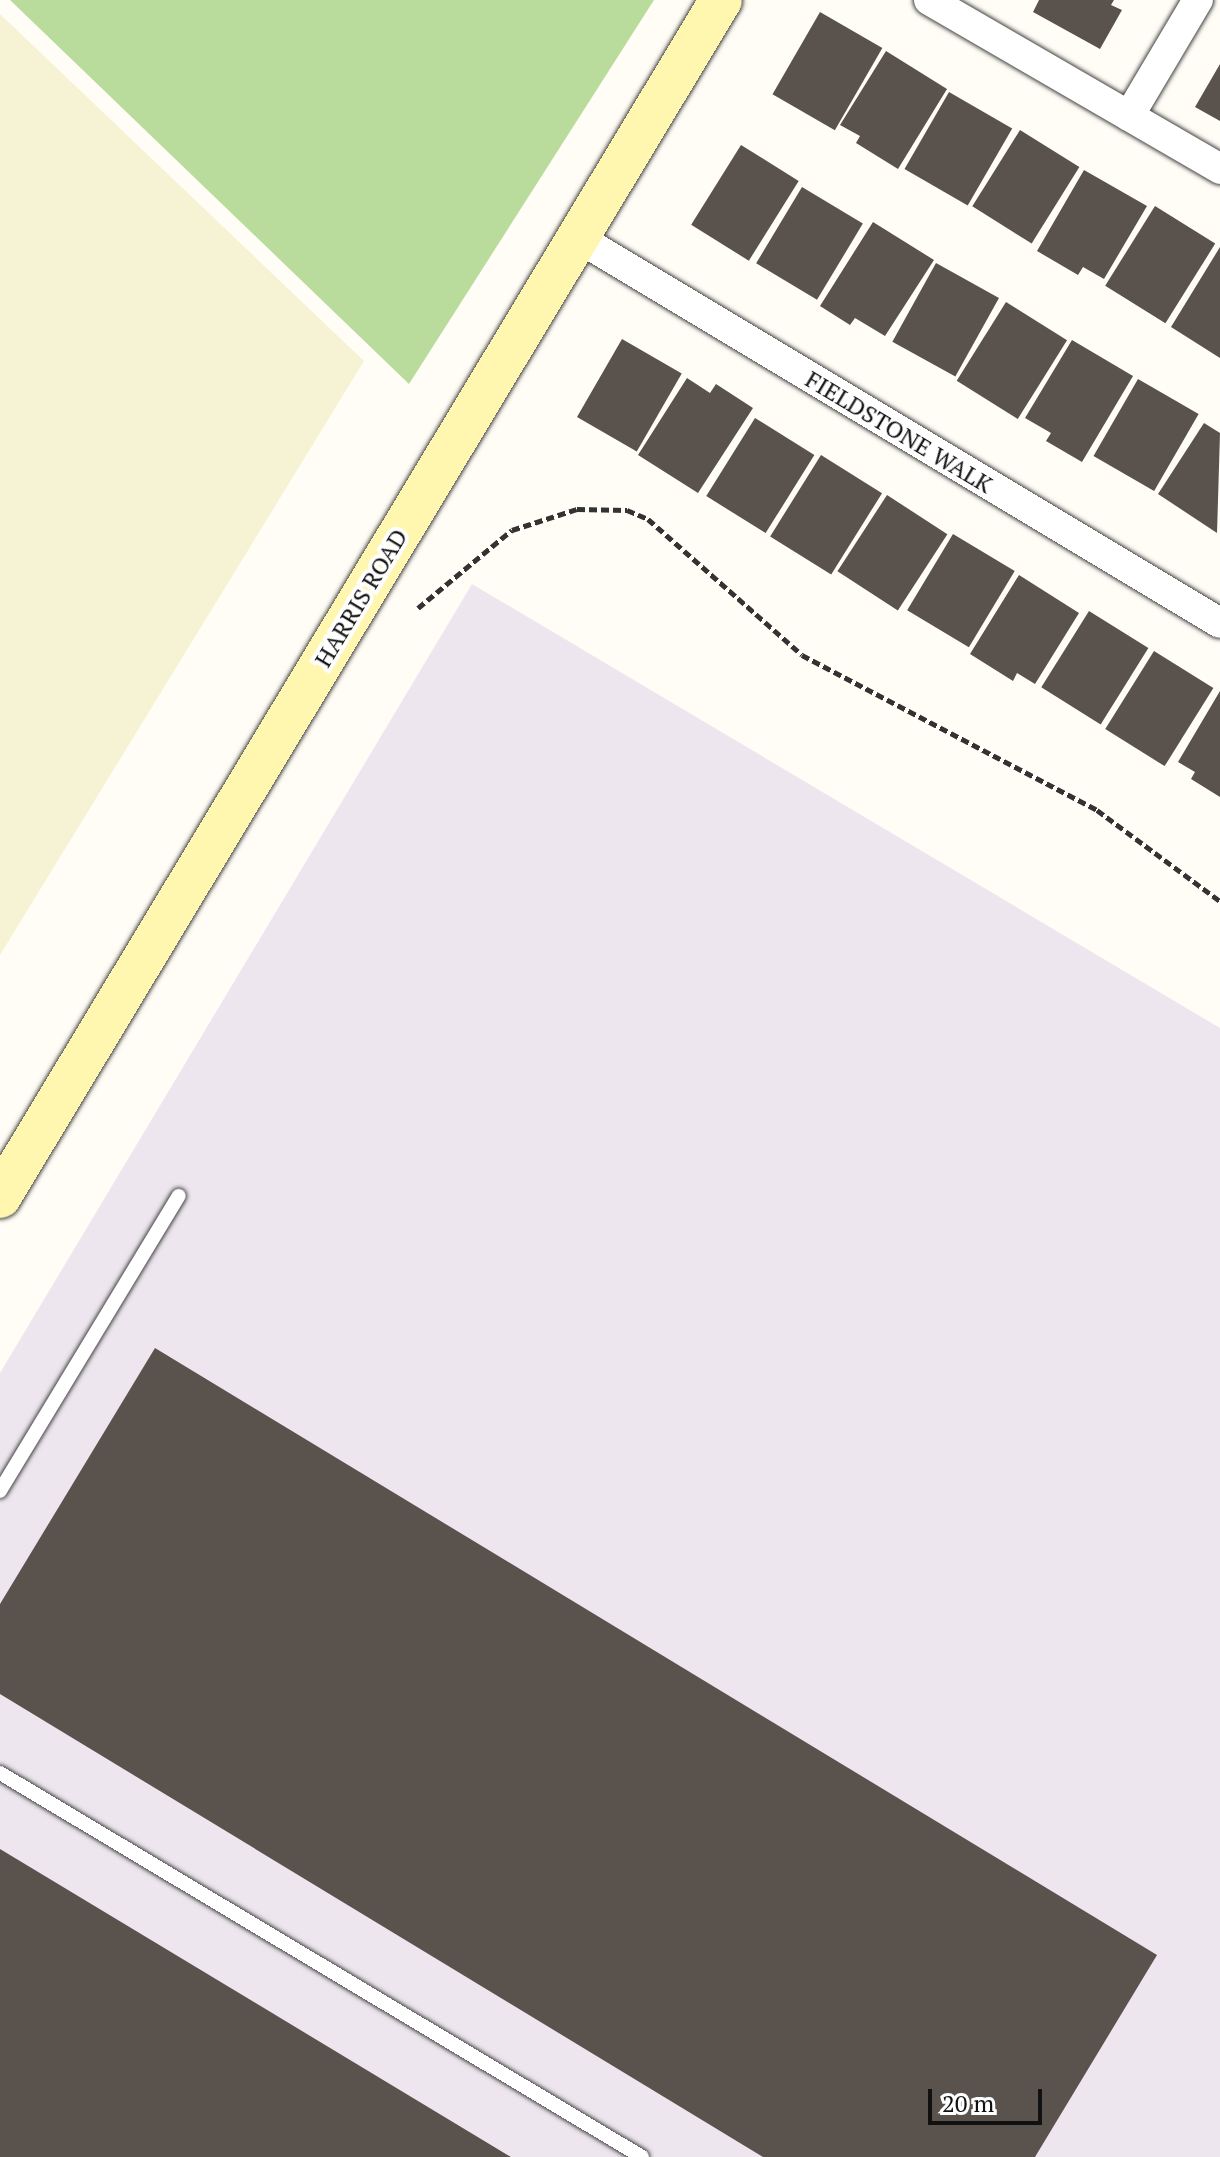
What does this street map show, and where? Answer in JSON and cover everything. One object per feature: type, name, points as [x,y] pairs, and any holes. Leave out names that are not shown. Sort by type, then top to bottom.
[{"type":"main road","name":"HARRIS ROAD","points":[[0,1197],[580,239],[721,0]]},
{"type":"street","points":[[929,0],[1220,169]]},
{"type":"street","points":[[1129,116],[1198,0]]},
{"type":"street","name":"FIELDSTONE WALK","points":[[580,239],[1220,623]]},
{"type":"lane","points":[[0,1491],[179,1196]]},
{"type":"lane","points":[[0,1773],[642,2157]]},
{"type":"path","points":[[418,608],[512,530],[577,509],[627,510],[648,519],[802,655],[1097,810],[1220,901]]},
{"type":"shaded area","points":[[0,14],[364,361],[0,955]]},
{"type":"shaded area","points":[[472,584],[1220,1028],[1220,2157],[0,2157],[0,1373]]},
{"type":"green space","points":[[10,0],[654,0],[409,384]]},
{"type":"building","points":[[1039,0],[1114,0],[1111,5],[1122,10],[1100,49],[1033,12]]},
{"type":"building","points":[[820,12],[882,48],[835,130],[772,94]]},
{"type":"building","points":[[886,51],[947,89],[898,169],[856,143],[860,136],[840,125]]},
{"type":"building","points":[[1220,64],[1220,121],[1195,107]]},
{"type":"building","points":[[949,92],[1012,128],[968,206],[904,169]]},
{"type":"building","points":[[1020,130],[1079,167],[1032,243],[972,206]]},
{"type":"building","points":[[741,145],[799,181],[749,261],[691,225]]},
{"type":"building","points":[[1084,170],[1147,206],[1104,279],[1083,267],[1078,275],[1037,251]]},
{"type":"building","points":[[802,187],[863,224],[817,300],[756,263]]},
{"type":"building","points":[[1155,206],[1215,244],[1165,323],[1105,286]]},
{"type":"building","points":[[873,222],[934,260],[885,336],[855,318],[850,325],[820,306]]},
{"type":"building","points":[[1220,247],[1220,358],[1171,327]]},
{"type":"building","points":[[936,263],[999,298],[955,377],[892,342]]},
{"type":"building","points":[[1006,302],[1067,340],[1018,419],[957,381]]},
{"type":"building","points":[[622,339],[682,374],[637,451],[577,417]]},
{"type":"building","points":[[1072,340],[1133,376],[1082,462],[1046,441],[1051,433],[1025,418]]},
{"type":"building","points":[[687,378],[710,393],[716,384],[753,408],[698,493],[638,455]]},
{"type":"building","points":[[1138,379],[1199,414],[1154,491],[1094,456]]},
{"type":"building","points":[[755,418],[814,455],[766,533],[706,496]]},
{"type":"building","points":[[1204,423],[1220,433],[1217,533],[1158,494]]},
{"type":"building","points":[[821,455],[882,493],[831,575],[770,536]]},
{"type":"building","points":[[887,495],[947,534],[898,611],[837,571]]},
{"type":"building","points":[[953,534],[1015,571],[969,647],[907,610]]},
{"type":"building","points":[[1019,575],[1079,613],[1035,684],[1017,673],[1013,681],[970,654]]},
{"type":"building","points":[[1089,611],[1148,648],[1101,724],[1041,687]]},
{"type":"building","points":[[1154,651],[1213,688],[1165,766],[1105,729]]},
{"type":"building","points":[[1220,691],[1220,797],[1191,779],[1195,772],[1178,762]]},
{"type":"building","points":[[155,1348],[1157,1955],[1035,2157],[763,2157],[0,1694],[0,1604]]},
{"type":"building","points":[[0,1849],[511,2157],[0,2157]]}]
